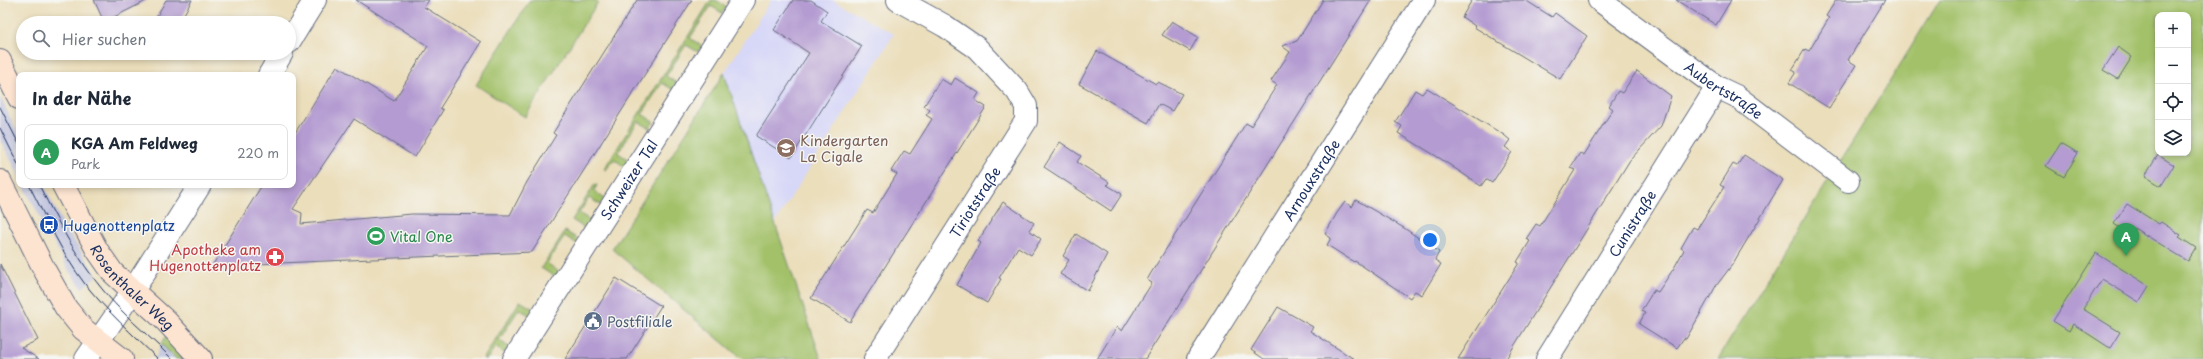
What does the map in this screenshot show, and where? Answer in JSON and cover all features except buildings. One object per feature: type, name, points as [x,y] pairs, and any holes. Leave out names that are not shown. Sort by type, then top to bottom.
[{"type":"main road","points":[[0,61],[16,92]]},
{"type":"main road","points":[[0,180],[45,271],[66,308],[83,330],[122,359]]},
{"type":"main road","name":"Rosenthaler Weg","points":[[65,188],[97,250],[113,273],[132,292],[166,321],[202,359]]},
{"type":"street","points":[[296,31],[315,0]]},
{"type":"street","name":"Schweizer Tal","points":[[514,359],[743,0]]},
{"type":"street","name":"Tiriotstraße","points":[[876,359],[1026,121],[1026,106],[1017,91],[977,48],[945,26],[898,0]]},
{"type":"street","name":"Arnouxstraße","points":[[1198,359],[1424,0]]},
{"type":"street","name":"Aubertstraße","points":[[1599,0],[1717,87],[1736,96],[1848,181]]},
{"type":"street","points":[[270,72],[278,60]]},
{"type":"street","name":"Cunistraße","points":[[1547,359],[1717,87]]},
{"type":"street","points":[[86,359],[132,292],[198,188]]},
{"type":"shaded area","name":"Kindergarten La Cigale","points":[[771,0],[833,0],[894,34],[775,223],[724,73]]},
{"type":"shaded area","points":[[0,97],[16,129],[16,170],[0,139]]},
{"type":"shaded area","points":[[25,188],[45,188],[63,224],[97,276],[82,288],[69,271]]},
{"type":"shaded area","points":[[161,344],[176,359],[155,359]]},
{"type":"green space","points":[[530,0],[595,0],[598,2],[525,117],[476,85]]},
{"type":"green space","points":[[711,0],[716,0],[727,7],[722,13],[711,6],[690,38],[702,46],[698,52],[686,45],[666,76],[678,84],[674,90],[662,83],[642,114],[654,122],[649,128],[638,121],[618,153],[629,160],[625,167],[614,159],[606,170],[604,169]]},
{"type":"green space","points":[[1940,0],[2203,0],[2203,359],[1718,359]]},
{"type":"green space","points":[[724,73],[821,359],[742,359],[612,249]]},
{"type":"green space","points":[[595,184],[597,185],[594,191],[605,199],[601,205],[589,198],[579,213],[591,221],[586,229],[572,220]]},
{"type":"green space","points":[[565,231],[579,240],[577,244],[565,236],[547,263],[559,272],[555,277],[541,268]]},
{"type":"green space","points":[[520,301],[535,310],[531,316],[519,309],[499,340],[510,348],[506,354],[495,347],[487,359],[483,359]]},
{"type":"green space","points":[[167,335],[192,359],[176,359],[161,344]]},
{"type":"tram line","points":[[0,107],[16,138]]},
{"type":"tram line","points":[[0,128],[16,160]]},
{"type":"tram line","points":[[30,188],[62,248],[85,284],[111,313],[158,359]]},
{"type":"tram line","points":[[41,188],[75,251],[96,282],[127,316],[172,359]]},
{"type":"place","name":"Kindergarten La Cigale","points":[[786,148]]},
{"type":"place","name":"Hugenottenplatz","points":[[49,225]]},
{"type":"place","name":"Vital One","points":[[376,236]]},
{"type":"place","name":"KGA Am Feldweg","points":[[2126,256]]},
{"type":"place","name":"Apotheke am Hugenottenplatz","points":[[275,257]]},
{"type":"place","name":"Postfiliale","points":[[593,321]]}]
